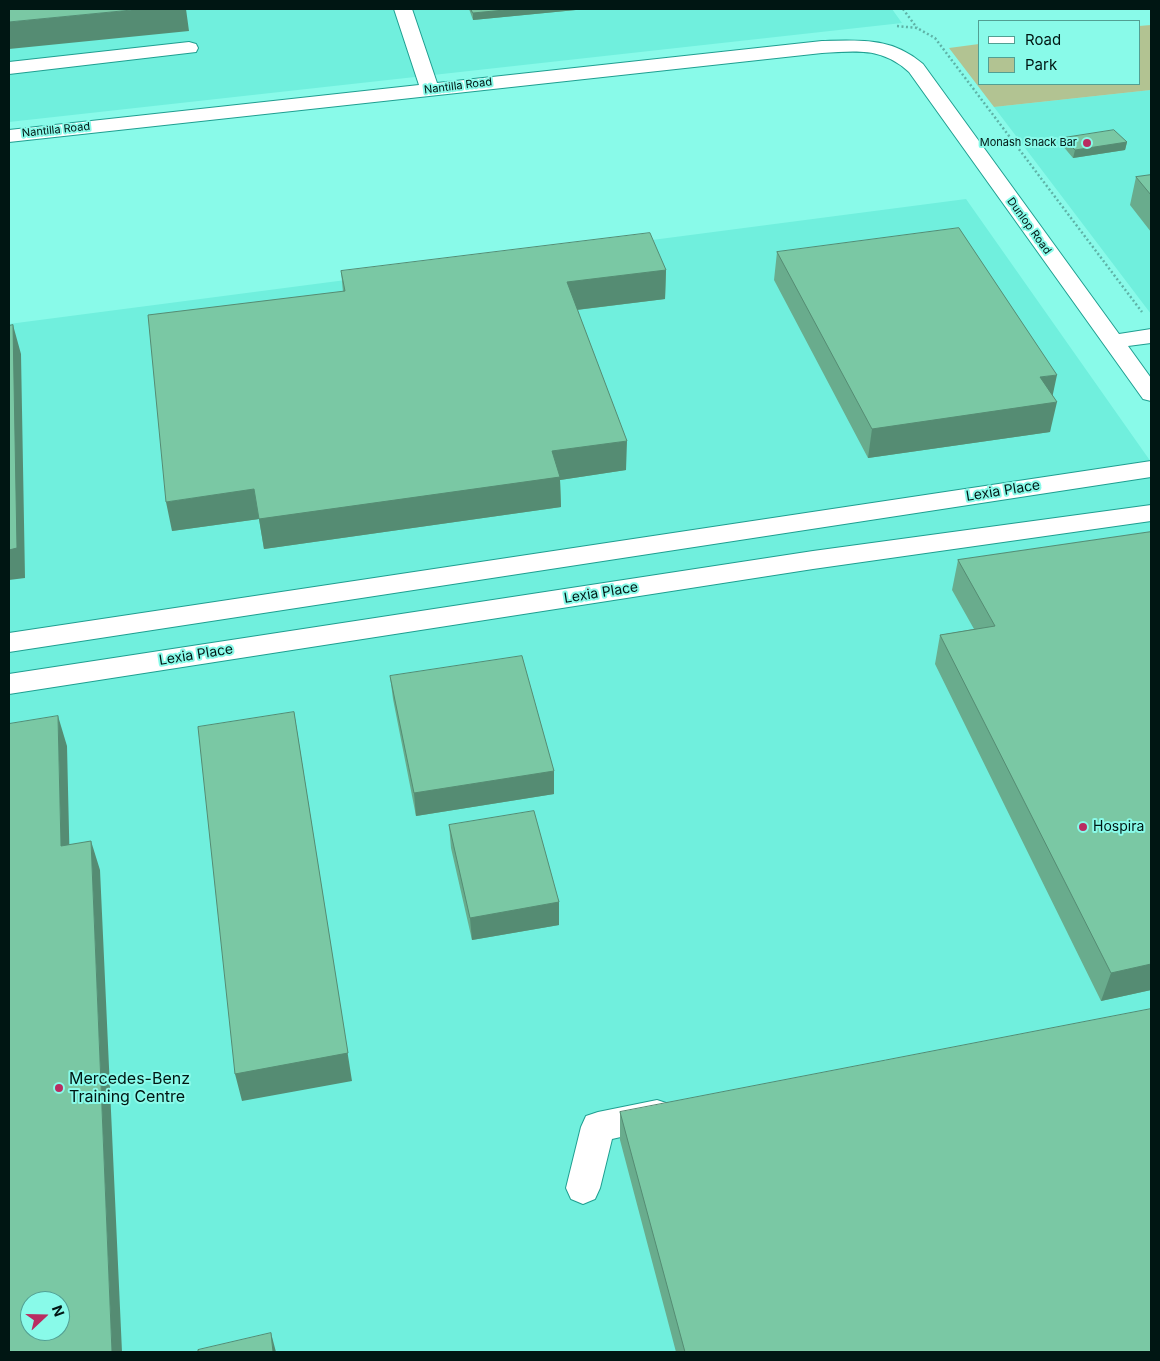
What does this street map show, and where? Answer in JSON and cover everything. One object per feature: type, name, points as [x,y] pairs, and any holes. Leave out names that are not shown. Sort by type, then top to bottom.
[{"type":"street","points":[[403,9],[430,90]]},
{"type":"street","name":"Nantilla Road","points":[[9,136],[822,46],[866,45],[889,51],[906,59]]},
{"type":"street","points":[[9,68],[189,48]]},
{"type":"street","name":"Dunlop Road","points":[[906,59],[916,68],[1151,394]]},
{"type":"street","points":[[1112,342],[1148,326]]},
{"type":"street","name":"Lexia Place","points":[[9,643],[1151,469]]},
{"type":"street","name":"Lexia Place","points":[[9,684],[813,560],[1151,513]]},
{"type":"street","points":[[795,523],[813,560]]},
{"type":"street","points":[[379,587],[388,626]]},
{"type":"street","points":[[120,627],[123,666]]},
{"type":"street","points":[[583,1188],[598,1127],[685,1109]]},
{"type":"path","points":[[902,9],[916,28]]},
{"type":"path","points":[[892,26],[916,28],[935,38],[1148,326]]},
{"type":"shaded area","points":[[9,9],[892,9],[902,23],[9,122]]},
{"type":"shaded area","points":[[1151,90],[1151,314],[994,107]]},
{"type":"shaded area","points":[[966,199],[1151,462],[1151,1352],[9,1352],[9,324]]},
{"type":"green space","points":[[1151,25],[1151,90],[994,107],[949,48],[978,44],[978,85],[1140,85],[1140,26]]},
{"type":"building","points":[[9,9],[142,9],[9,22]]},
{"type":"building","points":[[471,9],[515,9],[473,13]]},
{"type":"building","points":[[1114,130],[1127,142],[1075,150],[1063,138]]},
{"type":"building","points":[[1151,175],[1151,195],[1136,177]]},
{"type":"building","points":[[959,228],[1057,375],[1040,377],[1057,402],[872,429],[777,252]]},
{"type":"building","points":[[650,233],[666,270],[567,282],[627,441],[552,451],[560,477],[259,519],[254,489],[166,502],[148,315],[345,291],[341,271]]},
{"type":"building","points":[[13,325],[17,548],[9,550],[9,326]]},
{"type":"building","name":"Hospira","points":[[1151,532],[1151,964],[1111,973],[940,635],[995,626],[958,560]]},
{"type":"building","points":[[522,656],[554,771],[414,793],[390,676]]},
{"type":"building","points":[[294,712],[348,1053],[235,1074],[198,727]]},
{"type":"building","name":"Mercedes-Benz Training Centre","points":[[58,716],[61,846],[91,841],[112,1352],[9,1352],[9,724]]},
{"type":"building","points":[[534,811],[559,902],[470,918],[449,825]]},
{"type":"building","points":[[1151,1009],[1151,1352],[685,1352],[620,1112]]},
{"type":"building","points":[[271,1333],[273,1352],[198,1352],[198,1350]]},
{"type":"place","name":"Monash Snack Bar","points":[[1087,143]]},
{"type":"place","name":"Hospira","points":[[1083,827]]},
{"type":"place","name":"Mercedes-Benz Training Centre","points":[[59,1088]]}]
